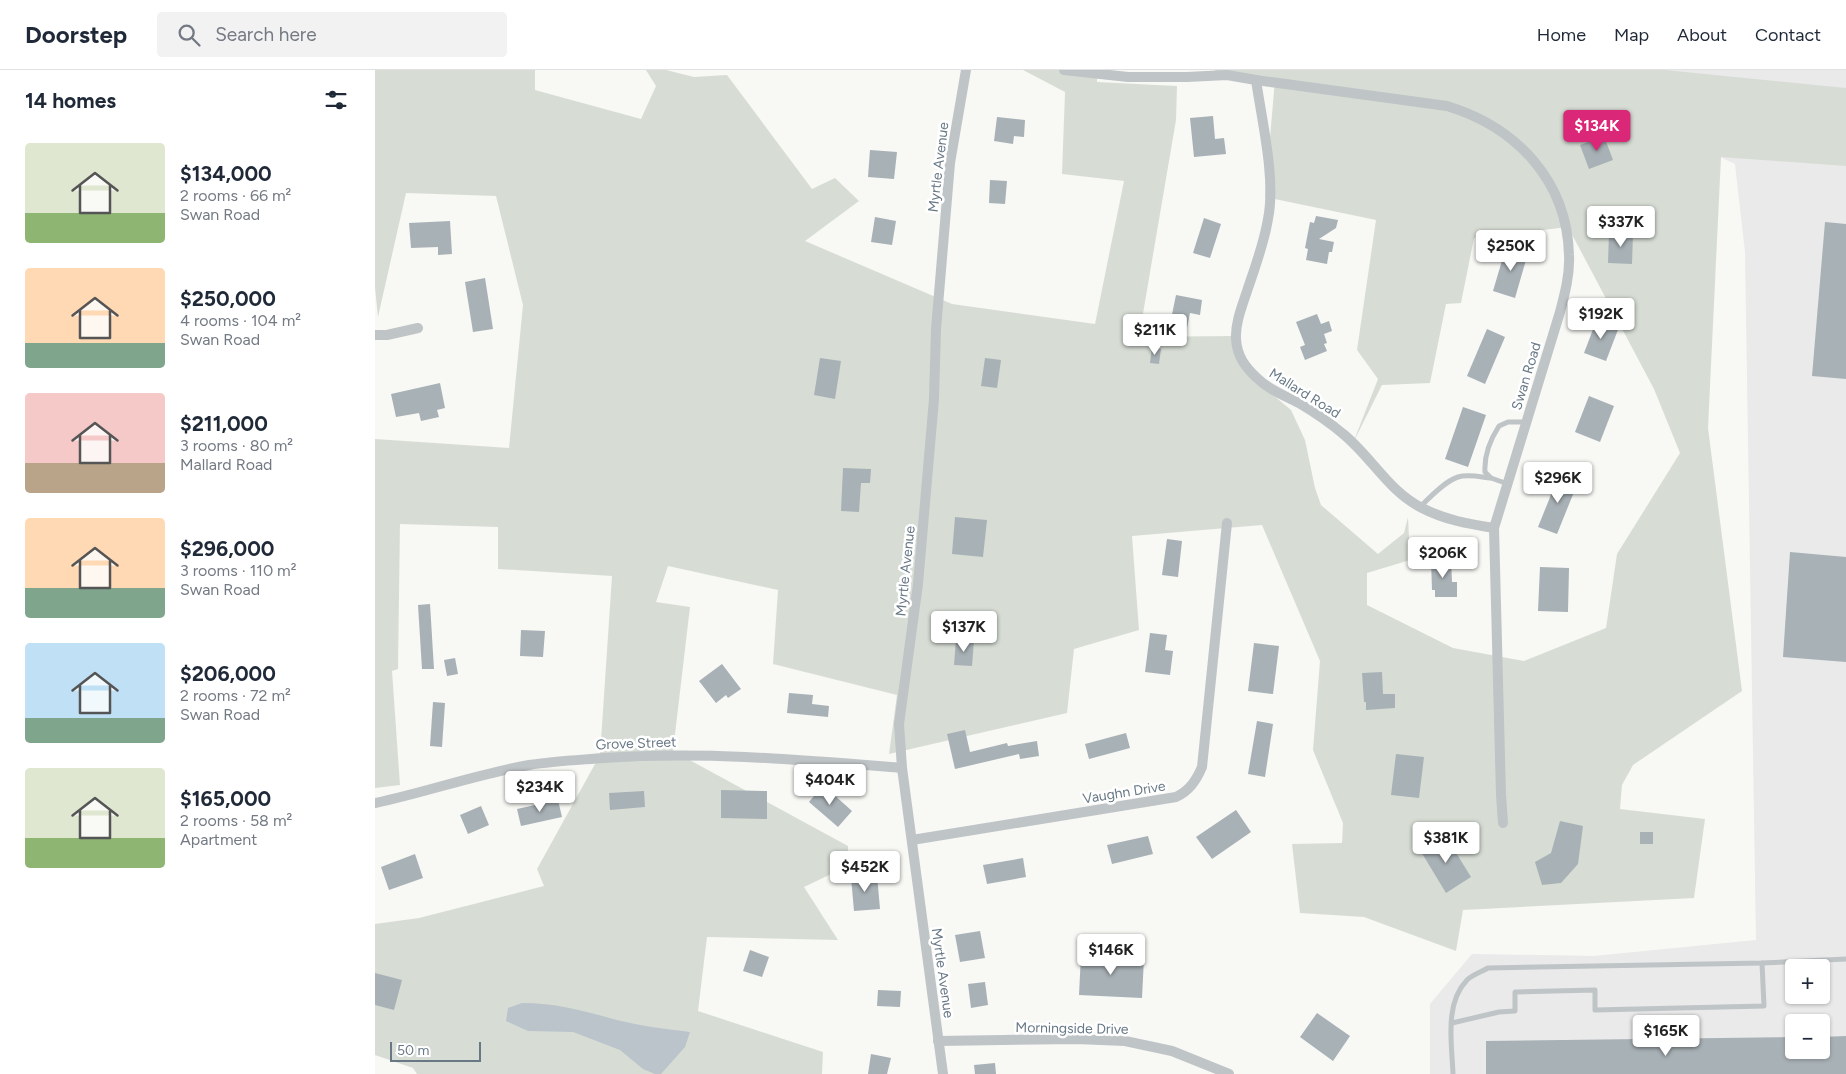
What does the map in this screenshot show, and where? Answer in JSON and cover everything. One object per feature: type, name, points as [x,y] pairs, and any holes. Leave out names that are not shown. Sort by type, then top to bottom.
[{"type":"street","name":"Myrtle Avenue","points":[[943,1074],[902,768],[899,724],[919,584],[934,408],[936,329],[949,163],[966,70]]},
{"type":"street","name":"Swan Road","points":[[1064,70],[1128,77],[1227,75],[1419,101],[1463,111],[1515,141],[1532,157],[1543,172],[1563,214],[1569,256],[1568,279],[1561,312],[1494,528],[1503,824]]},
{"type":"street","name":"Mallard Road","points":[[1256,80],[1271,182],[1270,204],[1264,240],[1239,315],[1236,338],[1240,358],[1257,379],[1321,417],[1345,435],[1402,495],[1440,517],[1494,528]]},
{"type":"street","points":[[375,335],[387,335],[418,328]]},
{"type":"street","name":"Vaughn Drive","points":[[912,840],[1176,797],[1190,788],[1197,779],[1202,767],[1227,523]]},
{"type":"street","name":"Grove Street","points":[[375,803],[529,765],[639,756],[765,757],[902,768]]},
{"type":"street","name":"Morningside Drive","points":[[939,1041],[1076,1039],[1125,1041],[1171,1051],[1229,1074]]},
{"type":"lane","points":[[1491,478],[1485,472],[1484,462],[1493,436],[1499,426],[1508,422],[1527,422]]},
{"type":"lane","points":[[1420,507],[1439,489],[1457,477],[1477,476],[1491,478],[1508,484]]},
{"type":"lane","points":[[1453,1074],[1452,1012],[1458,994],[1468,979],[1488,968],[1762,963],[1846,959]]},
{"type":"lane","points":[[1452,1023],[1499,1012],[1515,1012],[1515,992],[1595,990],[1595,1010],[1763,1006],[1762,963]]},
{"type":"shaded area","points":[[375,70],[535,70],[535,90],[641,119],[656,86],[646,70],[666,70],[694,77],[727,75],[812,189],[835,178],[859,201],[805,241],[952,304],[1095,324],[1124,181],[1062,174],[1065,92],[1023,70],[1097,70],[1097,82],[1177,86],[1176,120],[1139,337],[1231,336],[1242,369],[1291,410],[1305,440],[1315,488],[1321,505],[1378,554],[1404,533],[1408,517],[1410,560],[1367,573],[1367,605],[1453,648],[1524,661],[1606,628],[1617,554],[1680,453],[1654,389],[1568,227],[1474,238],[1461,303],[1446,304],[1430,383],[1382,385],[1353,443],[1378,379],[1357,350],[1376,220],[1265,197],[1275,79],[1215,70],[1665,70],[1846,88],[1846,166],[1721,157],[1708,428],[1742,691],[1633,765],[1622,785],[1620,809],[1705,819],[1694,898],[1463,910],[1456,951],[1364,917],[1300,913],[1292,844],[1342,843],[1343,823],[1313,750],[1320,661],[1262,525],[1132,536],[1139,630],[1074,649],[1067,713],[889,754],[897,695],[773,664],[778,590],[668,566],[656,602],[690,607],[673,751],[848,846],[848,866],[804,887],[838,940],[707,937],[698,1011],[823,1052],[822,1074],[417,1074],[413,1068],[375,1055],[375,924],[419,918],[544,886],[537,869],[600,755],[612,576],[498,569],[498,527],[400,524],[398,669],[392,671],[400,785],[375,788],[375,439],[509,448],[523,305],[496,196],[406,193],[378,317],[375,288]]},
{"type":"shaded area","points":[[1546,70],[1846,70],[1846,1074],[1430,1074],[1430,1004],[1472,954],[1594,956],[1756,940],[1745,252],[1735,164],[1547,75]]},
{"type":"shaded area","points":[[522,1003],[559,1006],[635,1024],[690,1032],[685,1047],[661,1074],[655,1074],[643,1069],[620,1050],[573,1032],[528,1031],[506,1021],[508,1008]]},
{"type":"building","points":[[1213,116],[1215,139],[1224,138],[1226,154],[1194,157],[1190,118]]},
{"type":"building","points":[[997,117],[1025,120],[1024,137],[1014,136],[1013,144],[994,141]]},
{"type":"building","points":[[1604,136],[1613,160],[1589,169],[1580,145]]},
{"type":"building","points":[[870,150],[897,152],[894,179],[868,177]]},
{"type":"building","points":[[990,180],[1007,181],[1005,204],[989,203]]},
{"type":"building","points":[[1316,216],[1338,220],[1336,228],[1319,239],[1334,242],[1332,252],[1329,252],[1327,264],[1306,260],[1308,249],[1305,248],[1310,222],[1314,223]]},
{"type":"building","points":[[875,217],[896,221],[892,245],[871,242]]},
{"type":"building","points":[[1204,218],[1221,224],[1210,258],[1193,253]]},
{"type":"building","points":[[450,221],[452,254],[438,255],[438,247],[411,248],[409,223]]},
{"type":"building","points":[[1825,222],[1846,224],[1846,379],[1812,376]]},
{"type":"building","points":[[1609,233],[1633,234],[1632,264],[1608,263]]},
{"type":"building","points":[[1506,247],[1528,253],[1515,298],[1493,291]]},
{"type":"building","points":[[485,278],[493,329],[473,332],[465,282]]},
{"type":"building","points":[[1176,295],[1202,300],[1200,315],[1190,313],[1186,333],[1169,329]]},
{"type":"building","points":[[1317,314],[1321,324],[1329,321],[1332,331],[1324,334],[1327,343],[1324,344],[1327,351],[1305,360],[1300,347],[1305,345],[1296,322]]},
{"type":"building","points":[[1597,319],[1619,327],[1606,361],[1584,353]]},
{"type":"building","points":[[1487,329],[1505,337],[1485,384],[1467,376]]},
{"type":"building","points":[[1152,347],[1161,349],[1159,364],[1150,363]]},
{"type":"building","points":[[820,358],[841,361],[835,399],[814,395]]},
{"type":"building","points":[[985,358],[1001,360],[997,388],[981,386]]},
{"type":"building","points":[[440,383],[445,408],[437,410],[439,417],[421,421],[419,413],[396,417],[391,394]]},
{"type":"building","points":[[1589,396],[1614,406],[1600,442],[1575,432]]},
{"type":"building","points":[[1463,407],[1486,415],[1468,467],[1445,459]]},
{"type":"building","points":[[843,468],[871,469],[870,483],[861,483],[859,512],[841,511]]},
{"type":"building","points":[[1559,475],[1578,482],[1557,534],[1538,527]]},
{"type":"building","points":[[955,517],[987,520],[983,557],[952,554]]},
{"type":"building","points":[[1167,539],[1182,541],[1178,577],[1162,575]]},
{"type":"building","points":[[1790,552],[1846,557],[1846,662],[1783,657]]},
{"type":"building","points":[[1451,559],[1452,582],[1457,582],[1457,597],[1435,597],[1435,590],[1432,590],[1431,560]]},
{"type":"building","points":[[1540,567],[1569,568],[1568,612],[1538,611]]},
{"type":"building","points":[[430,604],[434,669],[422,669],[418,605]]},
{"type":"building","points":[[521,630],[545,631],[543,657],[520,656]]},
{"type":"building","points":[[1150,633],[1167,635],[1165,650],[1173,651],[1170,675],[1145,672]]},
{"type":"building","points":[[956,639],[974,641],[972,666],[954,665]]},
{"type":"building","points":[[1254,643],[1279,646],[1273,694],[1248,691]]},
{"type":"building","points":[[455,658],[458,674],[447,676],[444,660]]},
{"type":"building","points":[[722,664],[741,689],[728,698],[726,695],[716,703],[699,681]]},
{"type":"building","points":[[1382,672],[1383,694],[1395,694],[1395,708],[1366,710],[1362,673]]},
{"type":"building","points":[[789,693],[813,695],[812,704],[829,706],[828,717],[787,713]]},
{"type":"building","points":[[433,702],[445,703],[442,747],[430,746]]},
{"type":"building","points":[[1257,721],[1273,724],[1265,777],[1248,774]]},
{"type":"building","points":[[965,730],[970,752],[1007,743],[1008,746],[1037,741],[1039,756],[1020,759],[1019,754],[955,769],[947,734]]},
{"type":"building","points":[[1126,733],[1130,748],[1089,759],[1085,744]]},
{"type":"building","points":[[1396,754],[1424,757],[1419,798],[1391,795]]},
{"type":"building","points":[[823,785],[852,811],[838,827],[809,802]]},
{"type":"building","points":[[721,790],[767,791],[767,819],[721,818]]},
{"type":"building","points":[[644,791],[645,807],[610,810],[609,793]]},
{"type":"building","points":[[558,800],[562,817],[521,826],[517,809]]},
{"type":"building","points":[[481,806],[489,825],[468,834],[460,815]]},
{"type":"building","points":[[1236,810],[1251,832],[1212,859],[1196,837]]},
{"type":"building","points":[[1560,821],[1583,826],[1578,864],[1561,883],[1542,885],[1535,862],[1551,853]]},
{"type":"building","points":[[1640,832],[1653,832],[1653,844],[1640,844]]},
{"type":"building","points":[[1445,835],[1471,877],[1446,893],[1420,850]]},
{"type":"building","points":[[1148,836],[1153,854],[1112,864],[1107,845]]},
{"type":"building","points":[[415,854],[423,878],[389,890],[381,867]]},
{"type":"building","points":[[1023,858],[1026,877],[987,884],[983,865]]},
{"type":"building","points":[[877,875],[880,909],[854,911],[851,877]]},
{"type":"building","points":[[980,931],[985,958],[960,962],[955,935]]},
{"type":"building","points":[[750,950],[769,957],[762,977],[743,971]]},
{"type":"building","points":[[1081,955],[1144,958],[1142,998],[1079,995]]},
{"type":"building","points":[[375,973],[402,980],[394,1010],[375,1005]]},
{"type":"building","points":[[985,982],[988,1005],[971,1008],[968,984]]},
{"type":"building","points":[[878,990],[901,991],[900,1007],[877,1006]]},
{"type":"building","points":[[1317,1013],[1350,1036],[1333,1061],[1300,1037]]},
{"type":"building","points":[[1846,1036],[1846,1074],[1486,1074],[1486,1041],[1785,1037],[1785,1059],[1830,1059],[1830,1037]]},
{"type":"building","points":[[871,1054],[891,1058],[887,1074],[868,1074]]},
{"type":"building","points":[[995,1063],[996,1074],[975,1074],[974,1065]]}]
